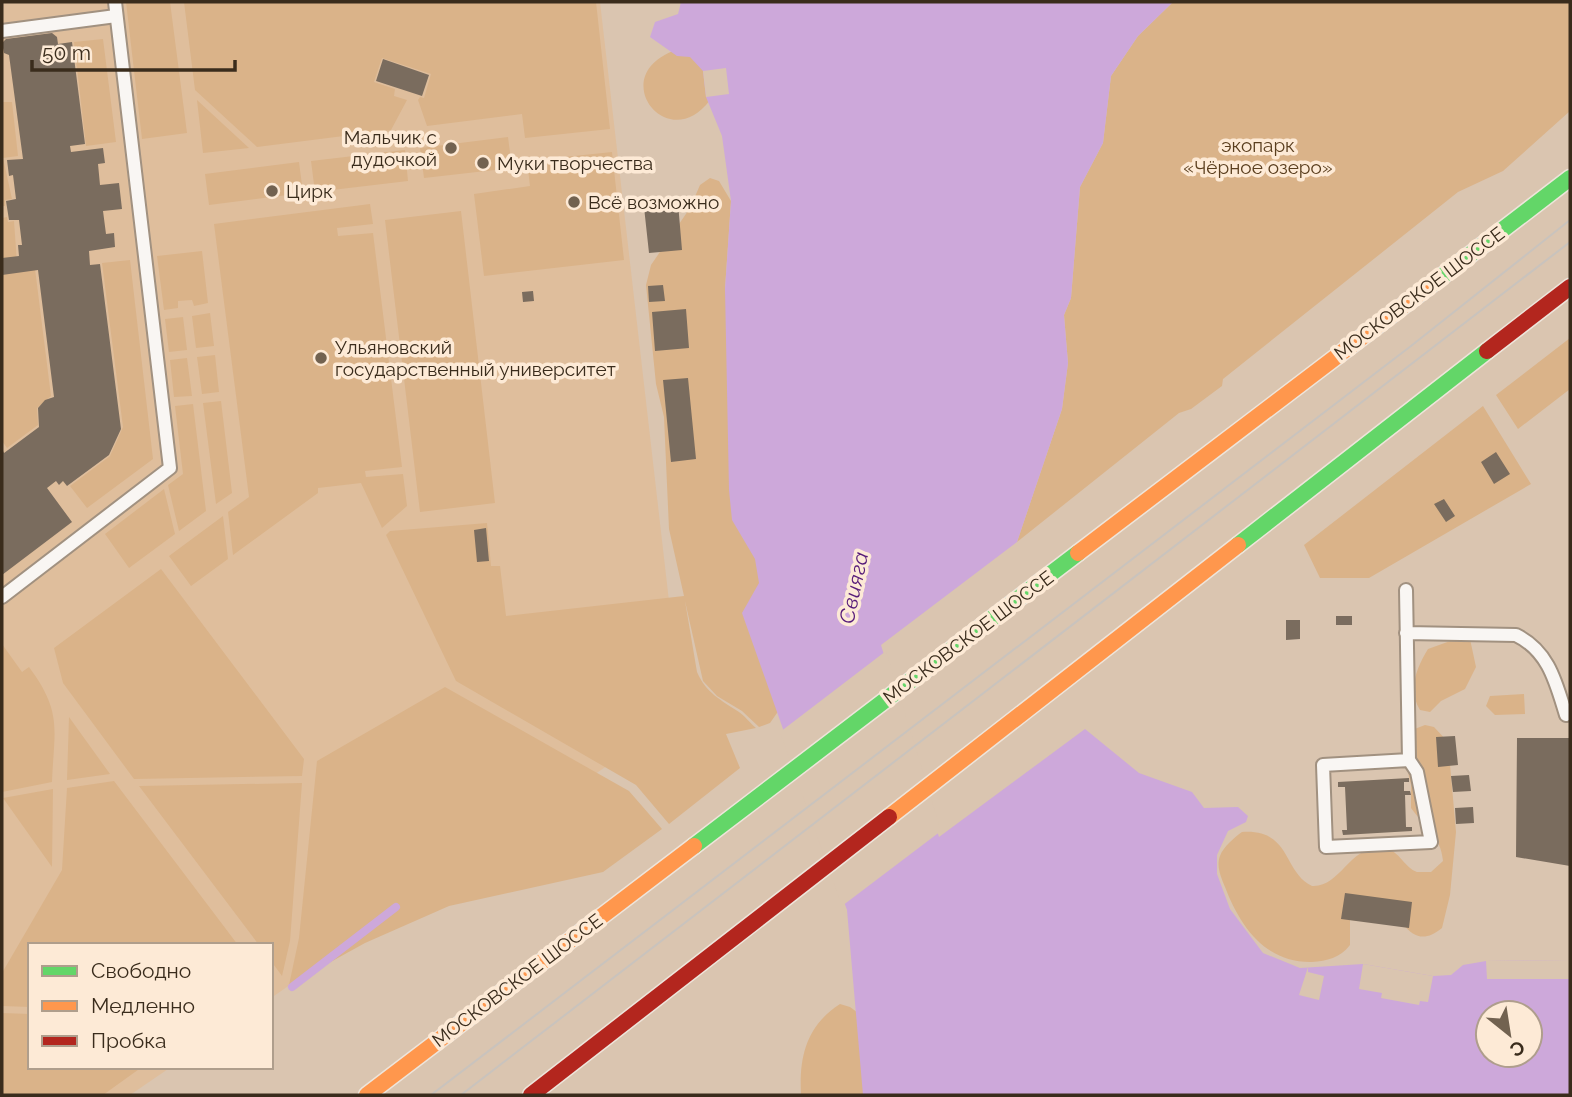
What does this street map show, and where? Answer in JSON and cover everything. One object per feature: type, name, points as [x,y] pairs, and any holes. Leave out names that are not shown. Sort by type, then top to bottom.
[{"type":"main road","name":"МОСКОВСКОЕ ШОССЕ","points":[[367,1095],[1570,178]]},
{"type":"main road","points":[[531,1095],[1445,388],[1570,287]]},
{"type":"lane","points":[[2,597],[170,468],[115,2]]},
{"type":"lane","points":[[2,31],[116,16]]},
{"type":"lane","points":[[1406,590],[1409,760],[1418,772],[1431,842],[1326,847],[1323,765],[1409,760]]},
{"type":"lane","points":[[1406,633],[1516,635],[1529,641],[1552,670],[1566,715]]},
{"type":"shaded area","name":"Ульяновский государственный университет","points":[[2,2],[600,2],[682,714],[273,997],[273,943],[28,943],[28,1069],[168,1069],[130,1095],[2,1095]]},
{"type":"green space","points":[[126,2],[170,2],[187,133],[142,139]]},
{"type":"green space","points":[[184,2],[596,2],[610,129],[525,138],[522,114],[427,126],[418,100],[420,97],[424,98],[431,74],[382,58],[374,82],[395,89],[394,96],[407,100],[391,130],[257,147],[195,90]]},
{"type":"green space","name":"экопарк «Чёрное озеро»","points":[[1173,2],[1570,2],[1570,111],[1503,171],[1458,192],[1223,379],[1222,386],[1191,409],[1179,413],[1017,542],[1062,409],[1068,363],[1064,315],[1071,298],[1080,187],[1103,143],[1111,76],[1138,36]]},
{"type":"green space","points":[[103,39],[116,142],[86,146],[74,42]]},
{"type":"green space","points":[[676,50],[704,63],[710,100],[694,115],[677,120],[662,116],[650,106],[644,92],[645,76],[655,62]]},
{"type":"green space","points":[[197,100],[249,148],[203,153]]},
{"type":"green space","points":[[2,102],[12,102],[18,156],[3,158],[12,199],[5,200],[5,206],[2,206]]},
{"type":"green space","points":[[508,137],[512,168],[424,178],[420,148]]},
{"type":"green space","points":[[405,150],[408,181],[315,192],[311,161]]},
{"type":"green space","points":[[612,152],[624,260],[484,276],[474,194],[530,186],[527,161]]},
{"type":"green space","points":[[299,162],[303,193],[209,205],[205,174]]},
{"type":"green space","points":[[710,178],[719,181],[731,201],[725,289],[784,703],[770,723],[759,727],[742,711],[717,696],[703,681],[685,601],[697,672],[705,685],[715,695],[756,728],[726,734],[740,768],[669,824],[636,785],[456,681],[386,535],[390,531],[487,523],[491,566],[500,566],[506,616],[684,596],[669,529],[664,417],[656,384],[646,285],[651,265],[690,208],[700,185]]},
{"type":"green space","points":[[370,204],[373,224],[337,228],[338,236],[373,233],[402,467],[365,471],[366,477],[403,474],[407,506],[382,528],[361,483],[318,488],[318,493],[233,555],[228,512],[249,497],[214,224]]},
{"type":"green space","points":[[461,211],[495,503],[420,512],[385,220]]},
{"type":"green space","points":[[7,217],[8,222],[14,221],[17,263],[34,261],[51,396],[37,408],[38,425],[7,448],[2,441],[2,218]]},
{"type":"green space","points":[[202,251],[208,303],[194,306],[192,300],[178,301],[178,308],[164,310],[157,256]]},
{"type":"green space","points":[[130,260],[153,459],[87,508],[70,486],[110,456],[123,427],[102,263]]},
{"type":"green space","points":[[210,313],[214,346],[196,348],[192,316]]},
{"type":"green space","points":[[183,317],[187,350],[169,352],[165,319]]},
{"type":"green space","points":[[1570,338],[1570,389],[1518,429],[1496,395]]},
{"type":"green space","points":[[215,355],[219,392],[202,394],[197,357]]},
{"type":"green space","points":[[187,358],[192,396],[174,397],[170,360]]},
{"type":"green space","points":[[221,401],[232,493],[216,504],[203,403]]},
{"type":"green space","points":[[193,404],[206,511],[179,531],[168,485],[183,474],[175,406]]},
{"type":"green space","points":[[1483,406],[1531,484],[1369,578],[1320,578],[1304,545]]},
{"type":"green space","points":[[164,489],[175,534],[129,568],[105,534]]},
{"type":"green space","points":[[223,516],[228,559],[191,586],[169,556]]},
{"type":"green space","points":[[161,569],[304,759],[302,776],[134,779],[63,683],[54,648]]},
{"type":"green space","points":[[1470,639],[1476,667],[1465,689],[1441,701],[1430,712],[1420,710],[1414,695],[1415,679],[1428,649],[1453,640]]},
{"type":"green space","points":[[2,644],[22,672],[29,667],[40,683],[52,710],[55,734],[52,782],[2,792]]},
{"type":"green space","points":[[445,687],[629,791],[662,829],[603,872],[449,906],[365,943],[289,985],[299,938],[317,761]]},
{"type":"green space","points":[[1524,694],[1525,714],[1495,715],[1486,706],[1490,696]]},
{"type":"green space","points":[[69,717],[110,774],[67,780]]},
{"type":"green space","points":[[1425,725],[1434,727],[1448,742],[1456,832],[1450,895],[1442,928],[1431,935],[1421,936],[1412,933],[1403,924],[1350,920],[1350,945],[1333,958],[1312,962],[1295,961],[1268,949],[1256,940],[1231,901],[1219,868],[1224,849],[1242,832],[1270,837],[1284,852],[1295,871],[1312,886],[1331,880],[1355,857],[1375,848],[1391,850],[1417,872],[1431,872],[1443,861],[1442,852],[1431,832],[1411,808],[1411,785],[1404,755],[1412,730]]},
{"type":"green space","points":[[114,781],[236,943],[28,943],[28,1007],[2,1006],[2,973],[62,870],[67,788]]},
{"type":"green space","points":[[302,783],[290,941],[282,976],[273,964],[273,943],[257,943],[139,786]]},
{"type":"green space","points":[[53,789],[52,867],[3,798]]},
{"type":"green space","points":[[840,1004],[850,1007],[865,1018],[873,1095],[801,1095],[803,1055],[812,1032],[828,1013]]},
{"type":"green space","points":[[2,1013],[28,1014],[28,1069],[139,1069],[103,1095],[2,1095]]},
{"type":"water","name":"Свияга","points":[[681,2],[1173,2],[1138,36],[1111,76],[1103,143],[1080,187],[1071,298],[1064,315],[1068,363],[1062,409],[1017,542],[881,645],[939,837],[1085,729],[1139,773],[1192,792],[1204,808],[1238,807],[1248,816],[1246,822],[1228,831],[1217,855],[1217,874],[1230,909],[1263,953],[1300,968],[1363,964],[1433,976],[1451,975],[1463,965],[1486,961],[1570,960],[1570,1095],[863,1095],[847,910],[742,613],[759,583],[755,559],[732,520],[729,490],[725,289],[731,201],[722,136],[706,97],[703,71],[690,57],[677,56],[650,37],[655,22],[678,14]]},
{"type":"pier","points":[[726,68],[729,94],[706,97],[703,71]]},
{"type":"pier","points":[[886,651],[941,831],[842,906],[780,732]]},
{"type":"pier","points":[[1570,960],[1570,979],[1487,979],[1486,961]]},
{"type":"pier","points":[[1363,964],[1433,976],[1428,1002],[1420,1001],[1419,1005],[1381,998],[1382,993],[1359,989]]},
{"type":"pier","points":[[1308,967],[1308,972],[1324,976],[1319,1000],[1299,995]]},
{"type":"building","points":[[52,33],[57,37],[58,44],[72,42],[85,144],[70,146],[71,152],[103,148],[105,163],[98,164],[100,185],[119,183],[122,209],[103,211],[106,234],[114,233],[115,247],[89,251],[90,265],[100,264],[121,429],[109,455],[67,486],[63,481],[59,485],[56,481],[47,488],[72,522],[2,575],[2,449],[4,453],[39,427],[38,408],[45,400],[54,397],[38,270],[2,275],[2,258],[19,256],[18,245],[22,245],[19,220],[9,220],[6,201],[16,199],[13,175],[9,176],[7,160],[23,159],[9,55],[4,53],[2,43],[6,39]]},
{"type":"building","points":[[383,59],[429,75],[422,96],[376,81]]},
{"type":"building","points":[[678,203],[682,250],[649,253],[644,207]]},
{"type":"building","points":[[663,285],[665,301],[649,302],[648,286]]},
{"type":"building","points":[[533,291],[534,301],[523,302],[522,292]]},
{"type":"building","points":[[686,309],[689,348],[655,351],[652,312]]},
{"type":"building","points":[[688,378],[696,459],[671,462],[663,380]]},
{"type":"building","points":[[1496,452],[1510,474],[1494,484],[1481,462]]},
{"type":"building","points":[[1444,499],[1455,516],[1446,522],[1434,504]]},
{"type":"building","points":[[486,528],[489,561],[477,562],[474,530]]},
{"type":"building","points":[[1336,616],[1352,616],[1352,625],[1336,625]]},
{"type":"building","points":[[1286,620],[1300,620],[1300,639],[1286,640]]},
{"type":"building","points":[[1455,736],[1458,765],[1438,767],[1436,737]]},
{"type":"building","points":[[1517,738],[1570,738],[1570,866],[1516,857]]},
{"type":"building","points":[[1469,775],[1471,791],[1453,792],[1451,776]]},
{"type":"building","points":[[1409,778],[1409,782],[1404,782],[1404,791],[1410,791],[1411,795],[1405,795],[1406,827],[1412,827],[1412,831],[1343,835],[1342,830],[1347,830],[1345,787],[1338,787],[1338,782]]},
{"type":"building","points":[[1473,807],[1474,823],[1456,824],[1455,808]]},
{"type":"building","points":[[1345,893],[1412,902],[1409,928],[1341,919]]},
{"type":"waterway","points":[[292,987],[396,907]]},
{"type":"tram line","points":[[431,1095],[1411,346],[1570,220]]},
{"type":"tram line","points":[[461,1095],[1570,242]]},
{"type":"traffic: fast","points":[[1428,287],[1570,178]]},
{"type":"traffic: fast","points":[[1238,545],[1487,351]]},
{"type":"traffic: fast","points":[[694,846],[1078,553]]},
{"type":"traffic: slow","points":[[1078,553],[1428,287]]},
{"type":"traffic: slow","points":[[889,817],[1238,545]]},
{"type":"traffic: slow","points":[[367,1095],[694,846]]},
{"type":"traffic: jam","points":[[1487,351],[1570,287]]},
{"type":"traffic: jam","points":[[531,1095],[889,817]]},
{"type":"place","name":"Мальчик с дудочкой","points":[[451,148]]},
{"type":"place","name":"Муки творчества","points":[[483,163]]},
{"type":"place","name":"Цирк","points":[[272,191]]},
{"type":"place","name":"Всё возможно","points":[[574,202]]},
{"type":"place","name":"Ульяновский государственный университет","points":[[321,358]]}]
